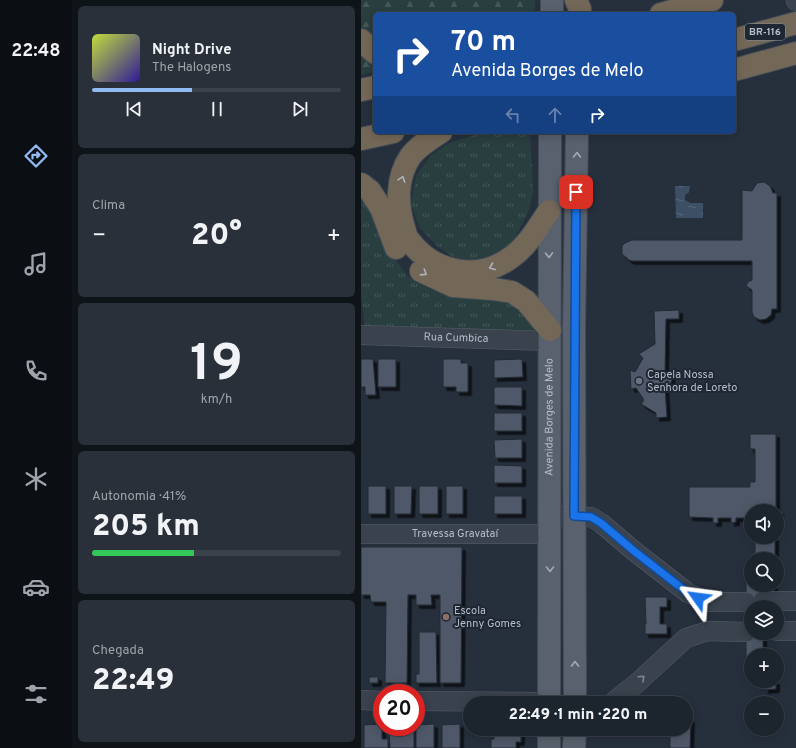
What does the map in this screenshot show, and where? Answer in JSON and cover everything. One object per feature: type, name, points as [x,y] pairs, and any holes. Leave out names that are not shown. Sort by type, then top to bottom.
[{"type":"highway","points":[[668,12],[712,0]]},
{"type":"highway","name":"BR-116","points":[[736,39],[796,23]]},
{"type":"highway","points":[[361,40],[373,51]]},
{"type":"highway","points":[[736,69],[796,53]]},
{"type":"highway","points":[[361,90],[373,87]]},
{"type":"highway","points":[[361,140],[385,134]]},
{"type":"highway","points":[[438,134],[428,140],[410,157],[401,181],[393,219],[395,246],[423,273],[453,286],[493,288],[512,292],[526,301],[550,336]]},
{"type":"highway","points":[[361,184],[370,191],[381,208],[393,219],[407,238],[429,258],[443,267],[461,272],[477,272],[497,265],[512,257],[526,243],[549,212]]},
{"type":"main road","points":[[552,0],[552,12]]},
{"type":"main road","name":"Avenida Borges de Melo","points":[[549,696],[550,134]]},
{"type":"main road","points":[[575,696],[574,327],[577,134]]},
{"type":"main road","points":[[549,650],[558,688],[562,696]]},
{"type":"main road","points":[[549,736],[549,748]]},
{"type":"main road","points":[[575,736],[575,748]]},
{"type":"street","points":[[736,58],[796,43]]},
{"type":"street","name":"Rua Cumbica","points":[[361,335],[550,336]]},
{"type":"street","name":"Travessa Gravataí","points":[[361,534],[550,525],[574,516],[591,517],[601,523],[688,593],[708,602]]},
{"type":"street","points":[[707,631],[708,602],[796,601]]},
{"type":"street","points":[[621,696],[686,638],[707,631],[744,632]]},
{"type":"street","points":[[784,631],[796,631]]},
{"type":"street","points":[[361,700],[373,701]]},
{"type":"street","points":[[425,701],[463,702]]},
{"type":"green space","points":[[361,0],[535,0],[535,12],[373,12],[373,72],[361,75]]},
{"type":"green space","points":[[478,134],[530,134],[533,191],[529,211],[513,242],[495,254],[476,261],[454,258],[436,245],[419,227],[411,203],[416,176],[431,155],[449,143]]},
{"type":"green space","points":[[361,196],[375,220],[386,246],[408,277],[432,290],[454,296],[516,302],[535,321],[533,331],[365,326],[361,296]]},
{"type":"water","points":[[675,186],[690,186],[689,192],[685,195],[685,200],[690,203],[703,203],[703,218],[676,218]]},
{"type":"building","points":[[764,182],[770,186],[773,193],[777,193],[777,309],[772,309],[771,315],[766,319],[760,320],[754,317],[752,312],[752,290],[746,286],[748,282],[752,280],[752,261],[632,261],[622,254],[622,246],[632,240],[742,240],[742,190],[752,191],[757,183]]},
{"type":"building","points":[[679,310],[679,319],[666,319],[665,371],[671,374],[672,380],[670,385],[665,387],[667,417],[656,418],[656,413],[641,404],[644,400],[636,388],[631,389],[630,370],[635,372],[643,358],[639,354],[655,344],[654,311]]},
{"type":"building","points":[[361,359],[373,359],[376,395],[365,395],[365,387],[361,387]]},
{"type":"building","points":[[378,359],[396,359],[396,387],[378,387]]},
{"type":"building","points":[[443,359],[461,359],[461,363],[468,363],[468,392],[456,392],[456,387],[443,387]]},
{"type":"building","points":[[522,359],[523,377],[494,378],[494,360]]},
{"type":"building","points":[[494,387],[522,387],[522,406],[494,405]]},
{"type":"building","points":[[494,413],[522,413],[522,431],[494,431]]},
{"type":"building","points":[[750,434],[776,434],[776,504],[744,504],[744,518],[736,518],[736,522],[731,523],[731,518],[718,518],[718,523],[713,523],[713,518],[689,517],[689,487],[750,487],[750,482],[755,482],[755,449],[750,449]]},
{"type":"building","points":[[522,439],[522,458],[495,458],[494,440]]},
{"type":"building","points":[[494,465],[522,466],[522,483],[494,483]]},
{"type":"building","points":[[368,486],[386,486],[386,514],[368,514]]},
{"type":"building","points":[[394,486],[412,486],[411,514],[394,514]]},
{"type":"building","points":[[419,486],[438,486],[438,514],[419,514]]},
{"type":"building","points":[[446,486],[463,486],[463,514],[446,514]]},
{"type":"building","points":[[494,496],[522,496],[522,514],[494,514]]},
{"type":"building","points":[[755,544],[775,544],[775,552],[755,552]]},
{"type":"building","points":[[361,547],[462,547],[461,683],[440,683],[440,595],[431,595],[432,605],[416,605],[416,595],[408,595],[407,683],[385,683],[386,602],[371,602],[370,595],[361,595]]},
{"type":"building","points":[[746,592],[763,592],[763,600],[746,600]]},
{"type":"building","points":[[645,597],[667,597],[667,607],[660,607],[660,624],[667,624],[667,634],[645,634]]},
{"type":"building","points":[[419,632],[436,632],[437,683],[416,683],[416,674],[419,674]]},
{"type":"building","points":[[746,640],[763,640],[763,648],[746,648]]},
{"type":"building","points":[[369,677],[378,677],[378,683],[369,683]]},
{"type":"building","points":[[765,688],[776,688],[776,689],[765,690]]},
{"type":"building","points":[[373,724],[373,736],[382,736],[382,739],[388,739],[388,748],[364,748],[364,725]]},
{"type":"building","points":[[425,724],[434,724],[434,748],[416,748],[416,736],[425,736]]},
{"type":"building","points":[[460,724],[460,748],[442,748],[442,725]]},
{"type":"building","points":[[389,736],[414,736],[414,748],[390,748]]},
{"type":"building","points":[[494,736],[521,736],[521,742],[516,742],[516,748],[491,748],[491,739],[494,739]]},
{"type":"building","points":[[670,736],[690,736],[690,748],[670,748]]},
{"type":"place","name":"Capela Nossa Senhora de Loreto","points":[[639,381]]},
{"type":"place","name":"Escola Jenny Gomes","points":[[446,617]]},
{"type":"route","points":[[576,192],[574,516],[591,517],[601,523],[688,593],[698,598]]}]
